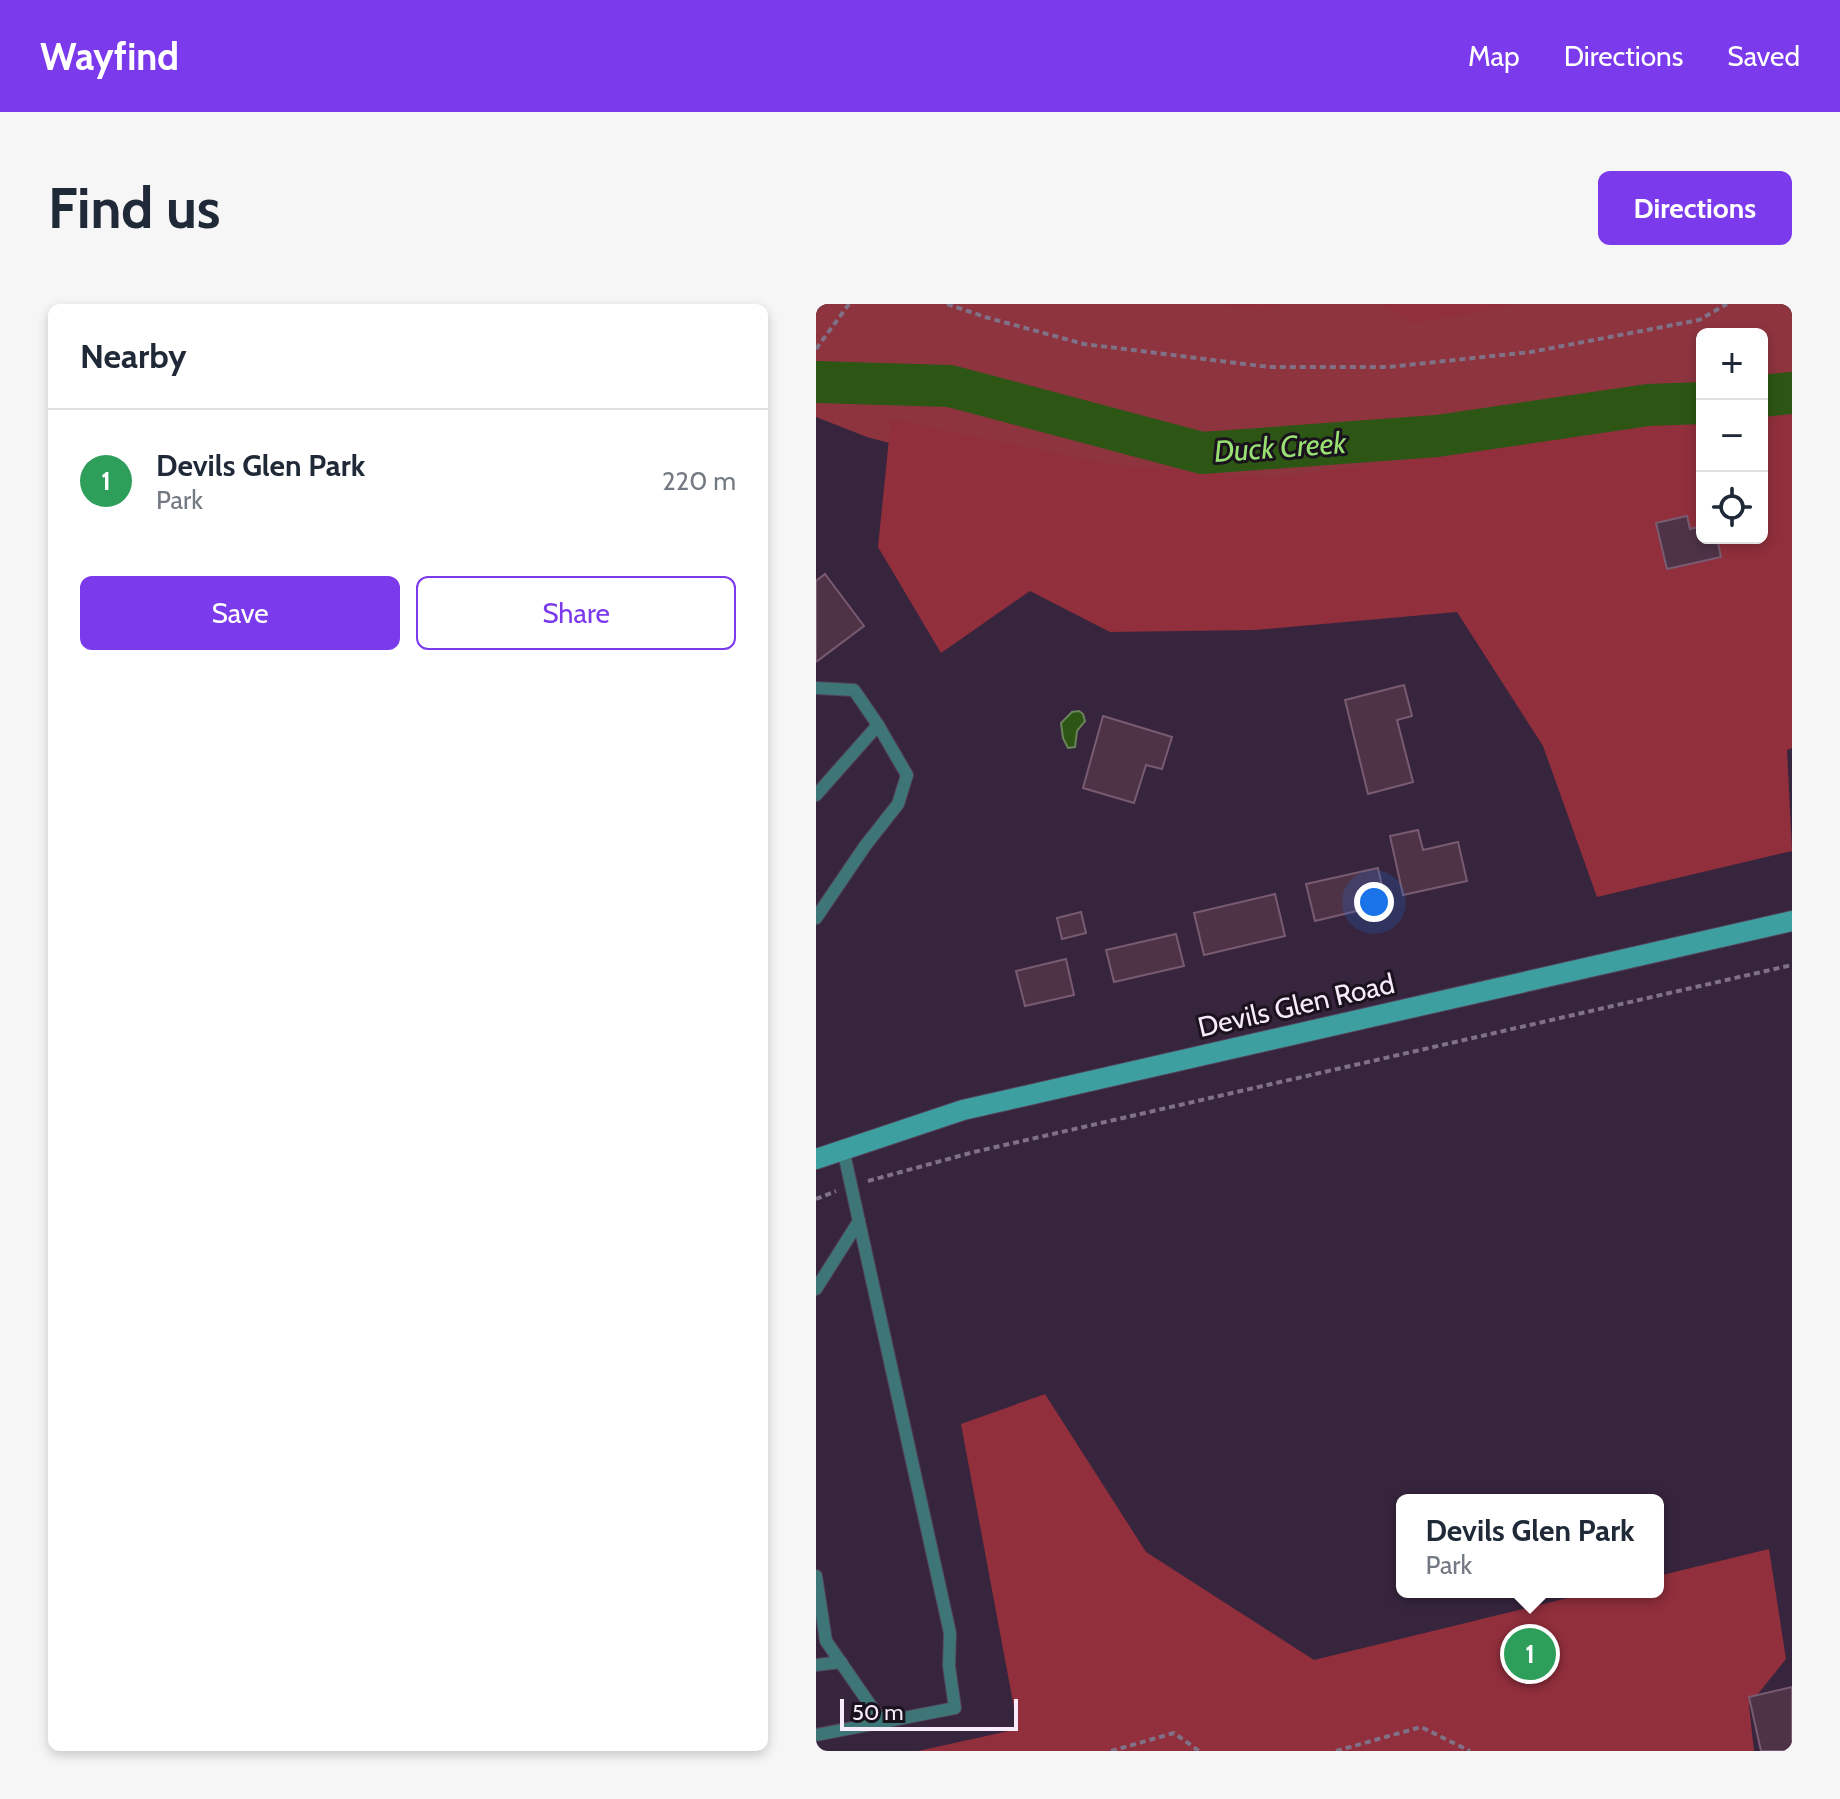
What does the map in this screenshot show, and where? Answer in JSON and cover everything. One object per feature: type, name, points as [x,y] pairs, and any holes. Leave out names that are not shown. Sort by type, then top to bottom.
[{"type":"main road","name":"Devils Glen Road","points":[[816,1159],[963,1110],[1792,921]]},
{"type":"lane","points":[[816,688],[854,690],[907,775],[898,804],[816,918]]},
{"type":"lane","points":[[816,795],[878,725]]},
{"type":"lane","points":[[816,1735],[955,1708],[949,1666],[950,1633],[843,1149]]},
{"type":"lane","points":[[816,1289],[859,1221]]},
{"type":"lane","points":[[816,1576],[826,1641],[882,1722]]},
{"type":"lane","points":[[816,1665],[841,1662]]},
{"type":"path","points":[[816,349],[849,304]]},
{"type":"path","points":[[947,304],[1084,344],[1269,367],[1388,367],[1531,352],[1699,320],[1727,304]]},
{"type":"path","points":[[816,1199],[851,1186],[974,1152],[1792,965]]},
{"type":"path","points":[[1336,1751],[1421,1727],[1470,1751]]},
{"type":"path","points":[[1111,1751],[1174,1733],[1199,1751]]},
{"type":"shaded area","points":[[816,304],[1792,304],[1792,437],[1768,442],[1768,328],[1696,328],[1696,455],[1172,519],[867,437],[816,417]]},
{"type":"shaded area","points":[[1217,304],[1286,304],[1261,311]]},
{"type":"shaded area","points":[[1382,304],[1522,304],[1413,323]]},
{"type":"shaded area","points":[[1792,399],[1792,748],[1787,750],[1792,851],[1597,897],[1543,746],[1457,612],[1255,630],[1110,632],[1030,591],[941,653],[878,547],[891,419],[1107,464],[1272,478],[1696,420],[1696,544],[1768,544],[1768,408]]},
{"type":"shaded area","points":[[1079,711],[1085,721],[1077,731],[1075,747],[1068,748],[1061,723],[1072,712]]},
{"type":"shaded area","points":[[1045,1394],[1146,1552],[1314,1660],[1567,1598],[1664,1598],[1664,1575],[1769,1549],[1786,1659],[1749,1705],[1754,1751],[918,1751],[1018,1729],[961,1424]]},
{"type":"building","points":[[1687,516],[1690,529],[1696,528],[1696,544],[1718,544],[1721,557],[1667,569],[1656,523]]},
{"type":"building","points":[[825,574],[864,626],[816,662],[816,581]]},
{"type":"building","points":[[1404,685],[1412,716],[1397,720],[1413,782],[1368,794],[1345,700]]},
{"type":"building","points":[[1103,716],[1172,737],[1162,769],[1146,765],[1134,803],[1083,788]]},
{"type":"building","points":[[1418,830],[1423,850],[1458,842],[1467,881],[1403,895],[1390,836]]},
{"type":"building","points":[[1378,868],[1386,904],[1315,921],[1306,884]]},
{"type":"building","points":[[1275,894],[1285,936],[1204,955],[1194,913]]},
{"type":"building","points":[[1081,912],[1086,933],[1062,939],[1057,918]]},
{"type":"building","points":[[1176,934],[1184,966],[1114,982],[1106,950]]},
{"type":"building","points":[[1066,959],[1074,995],[1025,1006],[1016,971]]},
{"type":"building","points":[[1792,1687],[1792,1751],[1761,1751],[1749,1697]]},
{"type":"waterway","name":"Duck Creek","points":[[816,382],[950,386],[1202,453],[1437,436],[1648,405],[1696,403]]},
{"type":"waterway","name":"Duck Creek","points":[[1768,395],[1792,393]]},
{"type":"place","name":"Devils Glen Park","points":[[1530,1654]]}]
